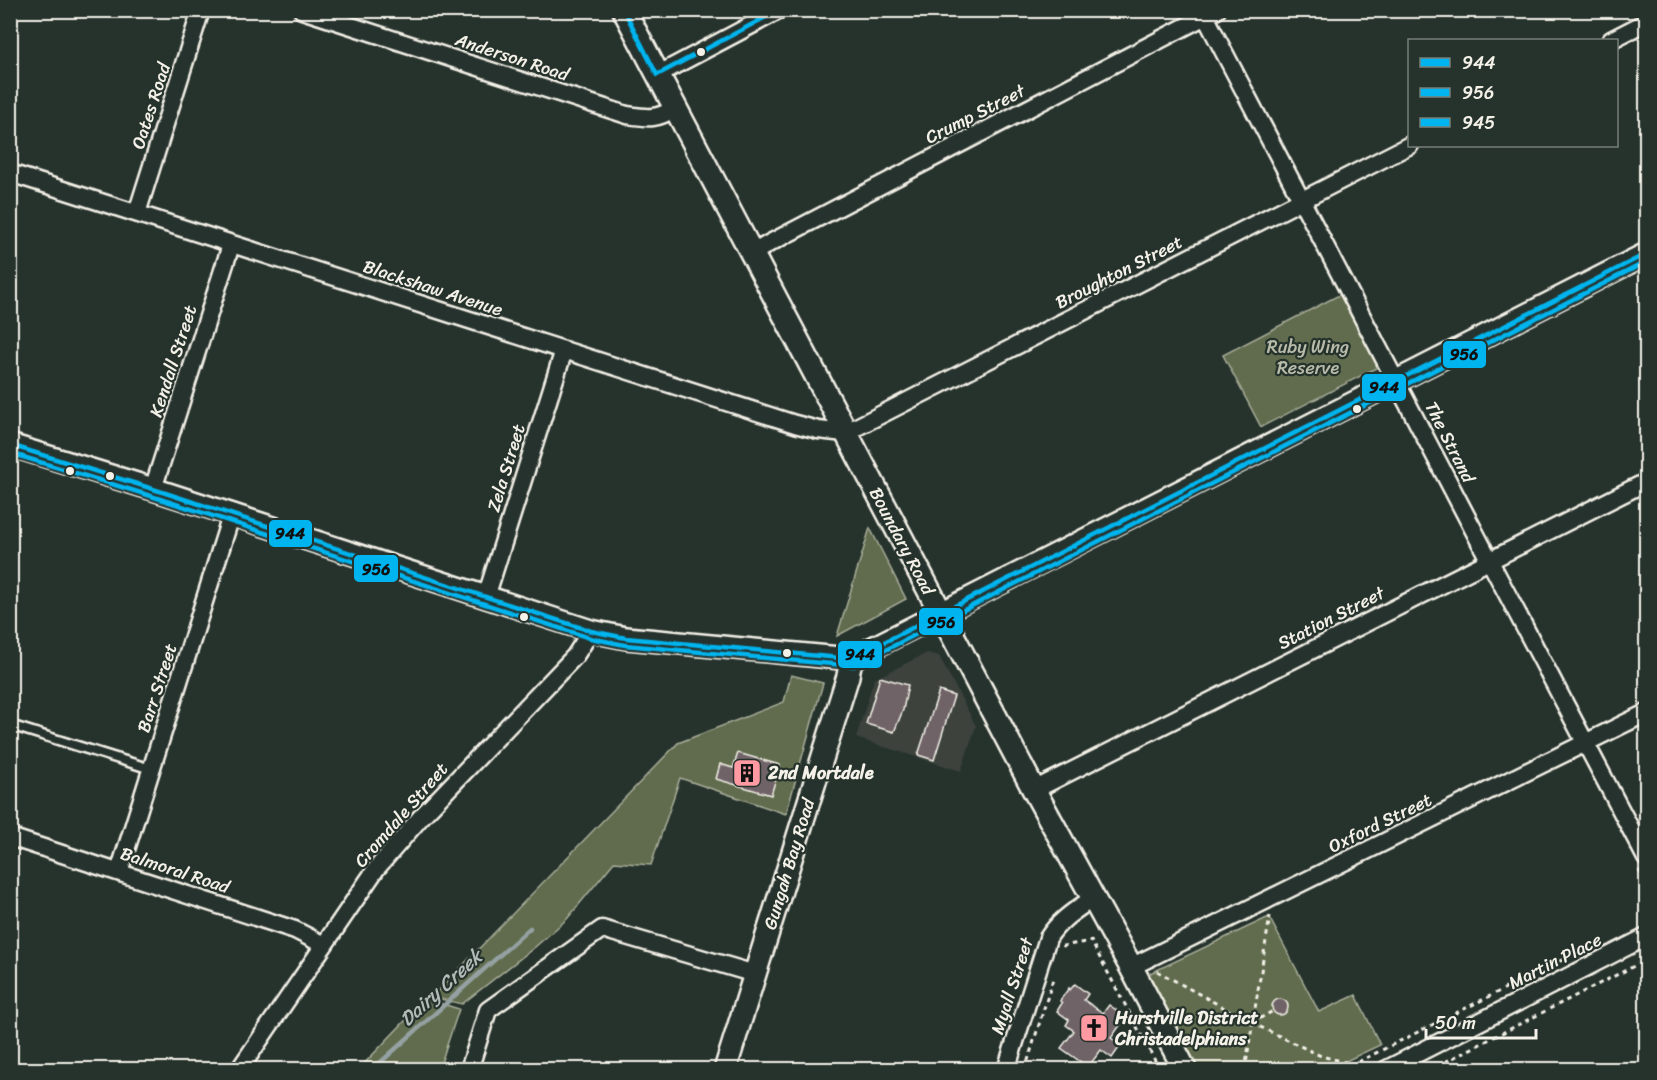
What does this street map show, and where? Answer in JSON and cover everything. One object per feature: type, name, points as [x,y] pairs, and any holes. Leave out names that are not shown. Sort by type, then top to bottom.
[{"type":"main road","name":"Boundary Road","points":[[624,10],[1034,790],[1093,898],[1142,968],[1185,1070]]},
{"type":"street","name":"Oates Road","points":[[137,213],[201,10]]},
{"type":"street","name":"Anderson Road","points":[[302,10],[627,115],[651,118],[663,115],[675,108]]},
{"type":"street","points":[[657,75],[780,10]]},
{"type":"street","name":"The Strand","points":[[1208,12],[1302,200],[1647,858]]},
{"type":"street","name":"Crump Street","points":[[752,254],[1208,12]]},
{"type":"street","points":[[1613,39],[1647,22]]},
{"type":"street","name":"Broughton Street","points":[[845,433],[1408,146]]},
{"type":"street","name":"Blackshaw Avenue","points":[[10,173],[795,424],[818,430],[845,433]]},
{"type":"street","name":"Kendall Street","points":[[153,489],[231,245]]},
{"type":"street","points":[[10,445],[591,631],[626,638],[851,659],[1647,254]]},
{"type":"street","name":"Zela Street","points":[[486,597],[564,350]]},
{"type":"street","name":"Station Street","points":[[1034,790],[1647,482]]},
{"type":"street","name":"Barr Street","points":[[119,872],[231,516]]},
{"type":"street","name":"Cromdale Street","points":[[239,1070],[376,869],[406,832],[575,656],[591,631]]},
{"type":"street","name":"Gungah Bay Road","points":[[725,1070],[848,676],[851,659]]},
{"type":"street","name":"Oxford Street","points":[[1142,968],[1647,713]]},
{"type":"street","name":"Balmoral Road","points":[[11,837],[296,930],[324,945]]},
{"type":"street","name":"Myall Street","points":[[1006,1070],[1048,938],[1066,917],[1093,898]]},
{"type":"street","points":[[469,1070],[488,1010],[602,929],[755,974]]},
{"type":"street","name":"Martin Place","points":[[1385,1070],[1647,937]]},
{"type":"lane","points":[[10,725],[151,769]]},
{"type":"path","points":[[1245,1070],[1270,911]]},
{"type":"path","points":[[1060,957],[1063,946],[1091,941],[1160,1070]]},
{"type":"path","points":[[1342,1070],[1584,950]]},
{"type":"path","points":[[1430,1070],[1647,960]]},
{"type":"path","points":[[1142,968],[1321,1056],[1353,1064]]},
{"type":"path","points":[[1025,1070],[1053,979]]},
{"type":"path","points":[[1252,1023],[1273,1011]]},
{"type":"shaded area","points":[[927,653],[939,656],[976,726],[961,771],[856,738],[874,679]]},
{"type":"green space","name":"Ruby Wing Reserve","points":[[1343,293],[1382,365],[1261,427],[1223,355]]},
{"type":"green space","points":[[870,528],[906,599],[837,636]]},
{"type":"green space","points":[[791,675],[823,683],[786,814],[680,778],[651,865],[614,862],[567,919],[462,1004],[432,997],[678,743],[784,702]]},
{"type":"green space","points":[[1269,917],[1319,1012],[1356,995],[1380,1045],[1329,1069],[1196,1069],[1146,975]]},
{"type":"green space","points":[[426,999],[459,1009],[439,1069],[359,1069]]},
{"type":"building","points":[[880,677],[908,685],[903,710],[894,732],[866,724]]},
{"type":"building","points":[[939,691],[954,696],[934,760],[918,755]]},
{"type":"building","name":"2nd Mortdale","points":[[738,753],[780,765],[771,795],[716,779],[720,764],[733,768]]},
{"type":"building","name":"Hurstville District Christadelphians","points":[[1075,984],[1088,994],[1084,1000],[1103,1013],[1109,1005],[1126,1017],[1111,1038],[1121,1045],[1112,1058],[1101,1050],[1088,1067],[1061,1048],[1074,1031],[1066,1025],[1069,1020],[1057,1011],[1062,1003],[1061,999]]},
{"type":"building","points":[[1280,999],[1288,1007],[1280,1015],[1272,1007]]},
{"type":"waterway","name":"Dairy Creek","points":[[372,1070],[530,928]]},
{"type":"transit line","name":"945","points":[[624,10],[657,75]]},
{"type":"transit line","name":"945","points":[[657,75],[779,10]]},
{"type":"transit line","name":"944","points":[[10,445],[591,631],[626,638],[851,659],[1646,254]]},
{"type":"transit line","name":"956","points":[[10,453],[151,496],[590,638],[625,645],[854,666],[1646,262]]},
{"type":"place","name":"2nd Mortdale","points":[[747,773]]},
{"type":"place","name":"Hurstville District Christadelphians","points":[[1094,1028]]}]
